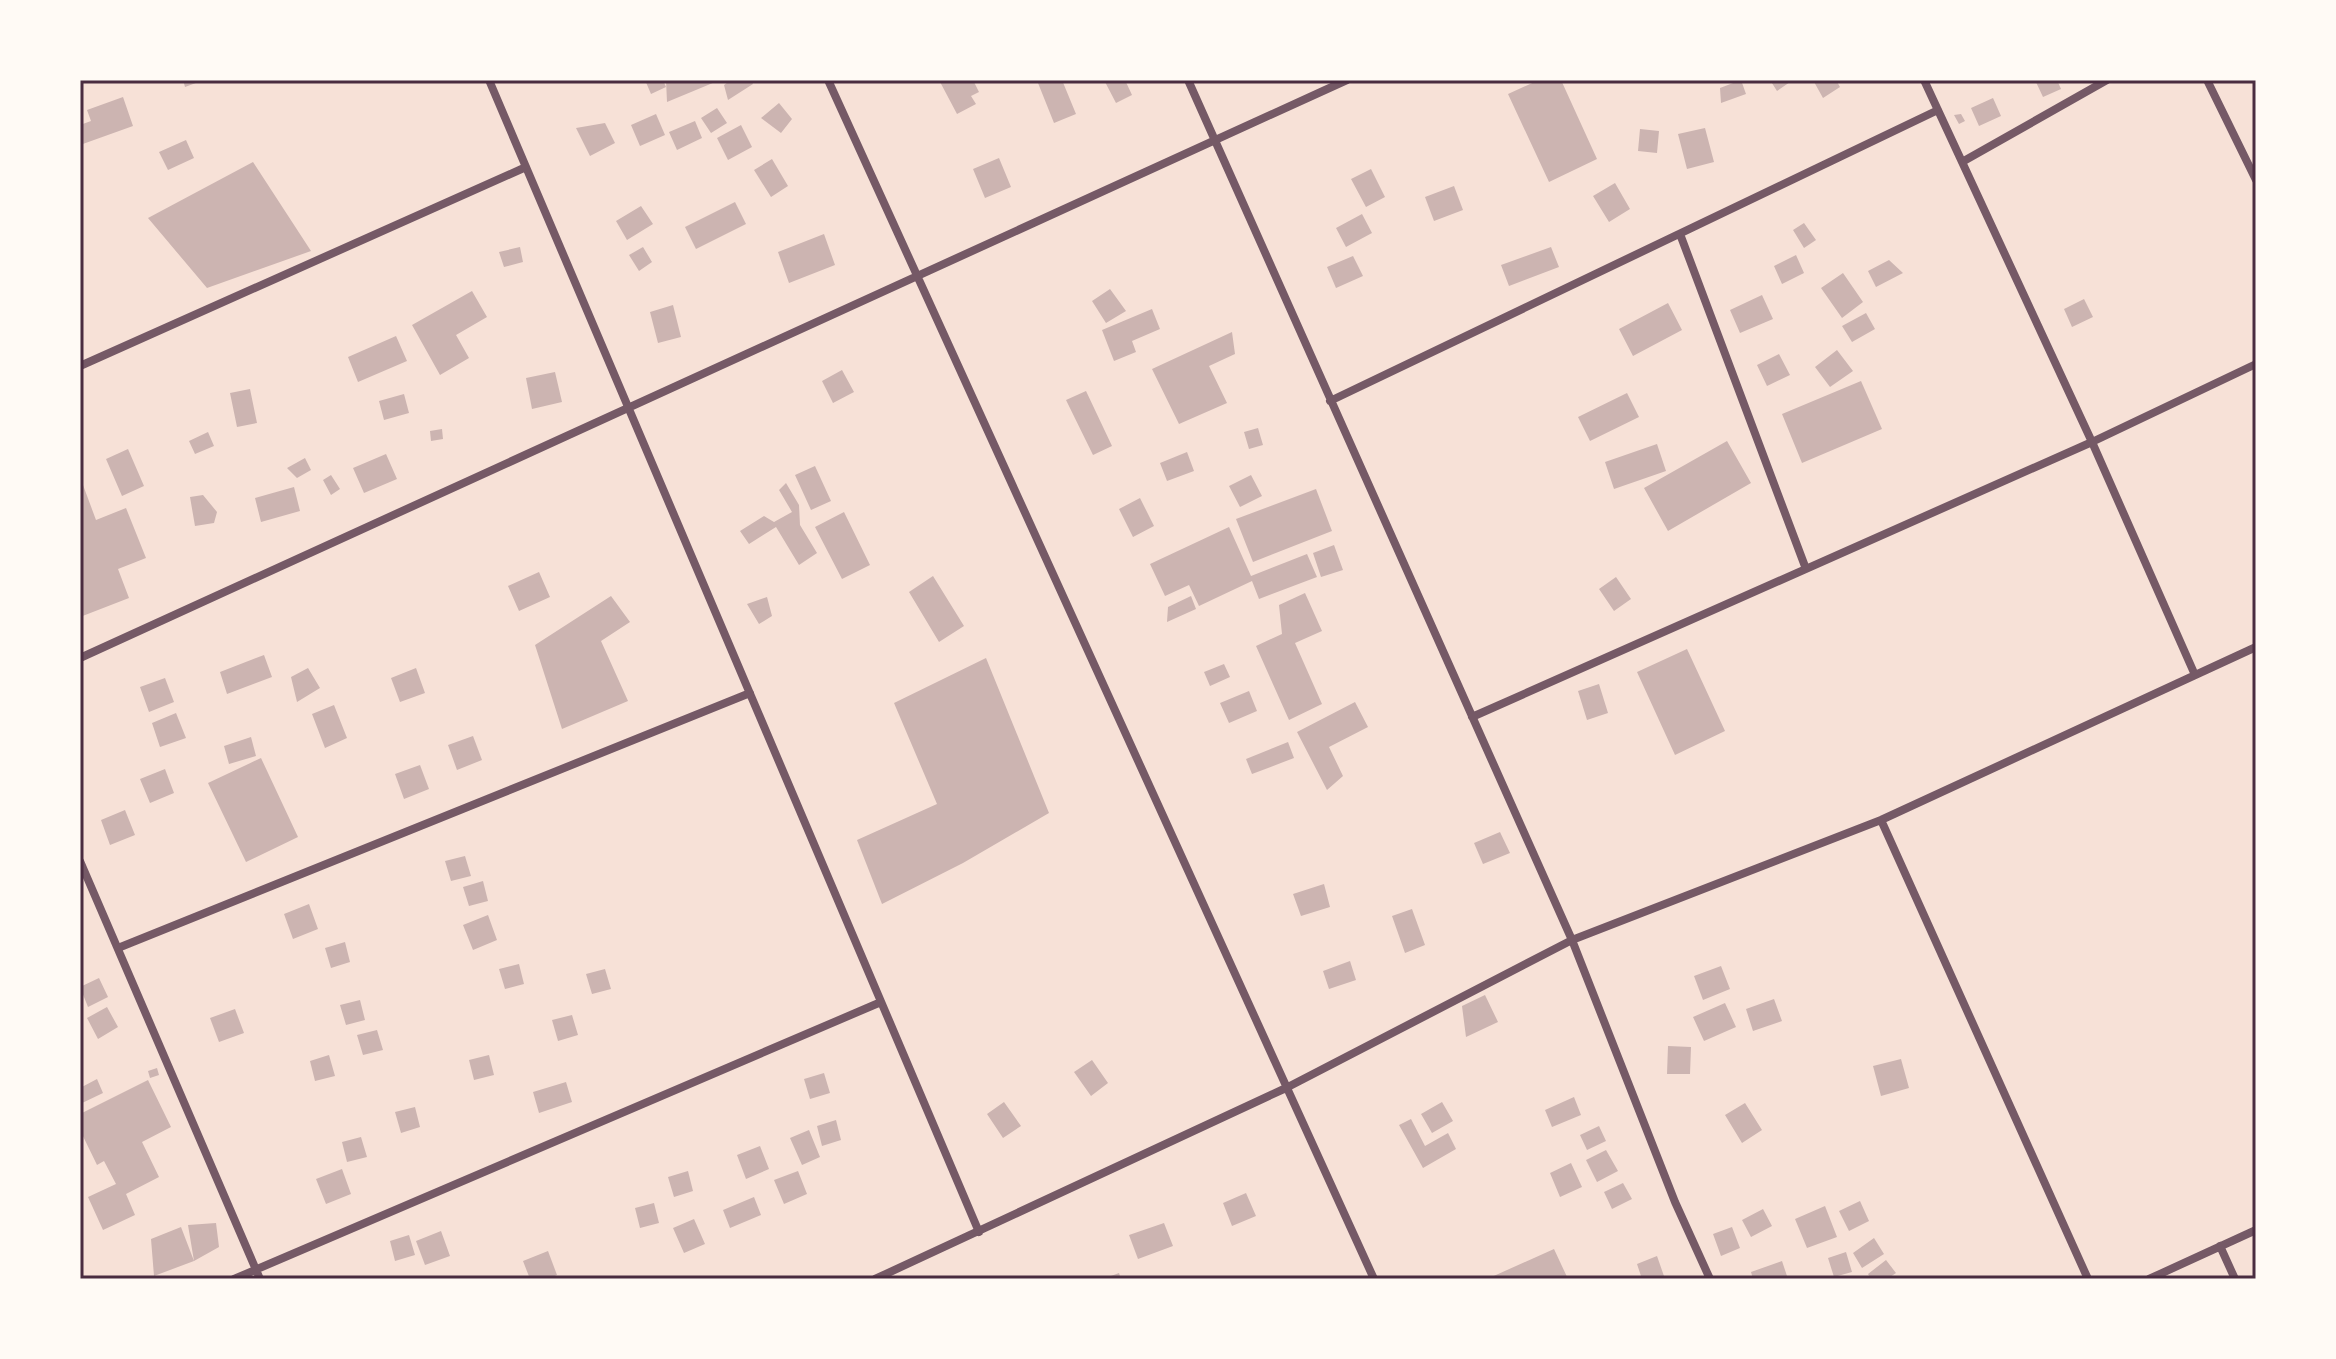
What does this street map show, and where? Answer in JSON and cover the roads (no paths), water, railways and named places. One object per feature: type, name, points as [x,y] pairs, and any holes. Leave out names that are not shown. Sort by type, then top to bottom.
[{"type":"street","points":[[489,80],[979,1232]]},
{"type":"street","points":[[828,80],[1374,1279]]},
{"type":"street","points":[[1188,80],[1572,940],[1675,1202],[1710,1279]]},
{"type":"street","points":[[80,658],[1347,80]]},
{"type":"street","points":[[1924,80],[2092,442],[2195,675]]},
{"type":"street","points":[[1962,162],[2107,80]]},
{"type":"street","points":[[2207,80],[2256,180]]},
{"type":"street","points":[[1330,401],[1938,110]]},
{"type":"street","points":[[80,366],[526,167]]},
{"type":"street","points":[[1680,234],[1806,569]]},
{"type":"street","points":[[1472,717],[2092,442],[2256,364]]},
{"type":"street","points":[[875,1279],[1286,1088],[1572,940],[1881,820],[2256,647]]},
{"type":"street","points":[[118,948],[750,693]]},
{"type":"street","points":[[1881,820],[2088,1279]]},
{"type":"street","points":[[80,861],[260,1279]]},
{"type":"street","points":[[234,1279],[881,1002]]},
{"type":"street","points":[[2149,1279],[2256,1230]]},
{"type":"street","points":[[2220,1246],[2235,1279]]}]
